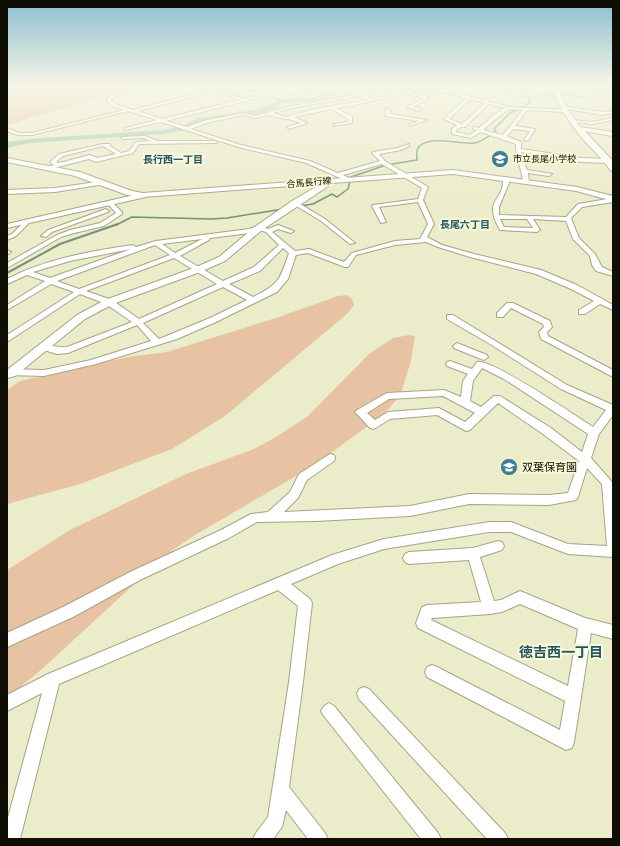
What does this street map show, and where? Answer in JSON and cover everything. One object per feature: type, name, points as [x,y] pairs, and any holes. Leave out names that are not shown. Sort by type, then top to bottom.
[{"type":"main road","points":[[575,124],[610,162],[613,175]]},
{"type":"main road","name":"合馬長行線","points":[[7,160],[77,174],[130,193],[144,195],[334,178],[347,179],[401,174],[453,172],[577,190],[613,199]]},
{"type":"street","points":[[7,130],[18,134],[32,134],[70,124]]},
{"type":"street","points":[[177,124],[259,151],[308,162],[334,178]]},
{"type":"street","points":[[189,128],[198,124]]},
{"type":"street","points":[[289,128],[300,124]]},
{"type":"street","points":[[458,124],[505,135],[520,143],[518,150],[525,171],[526,182]]},
{"type":"street","points":[[461,126],[454,128],[454,133],[471,137],[486,124]]},
{"type":"street","points":[[505,135],[514,124]]},
{"type":"street","points":[[127,129],[142,125]]},
{"type":"street","points":[[512,127],[533,130],[527,138],[521,136]]},
{"type":"street","points":[[579,129],[613,133]]},
{"type":"street","points":[[505,135],[514,134]]},
{"type":"street","points":[[136,145],[122,140],[144,137],[157,142]]},
{"type":"street","points":[[46,168],[90,157],[96,160],[131,152],[138,143],[225,141]]},
{"type":"street","points":[[58,165],[53,162],[61,155],[110,145],[107,147],[120,154]]},
{"type":"street","points":[[407,145],[399,149],[375,153],[383,162],[425,187],[420,200],[431,224],[424,238],[426,240]]},
{"type":"street","points":[[540,153],[543,146]]},
{"type":"street","points":[[518,150],[610,162]]},
{"type":"street","points":[[566,157],[567,150]]},
{"type":"street","points":[[8,373],[44,347],[81,317],[109,302],[197,270],[222,259],[259,228],[334,178],[383,162]]},
{"type":"street","points":[[525,171],[549,174]]},
{"type":"street","points":[[506,179],[507,184],[498,199],[495,212],[502,229],[537,230],[529,217]]},
{"type":"street","points":[[7,192],[64,190],[103,183]]},
{"type":"street","points":[[7,226],[144,195]]},
{"type":"street","points":[[568,219],[580,205],[613,199]]},
{"type":"street","points":[[383,222],[375,206],[420,200]]},
{"type":"street","points":[[7,266],[59,236],[108,221],[120,213],[109,202]]},
{"type":"street","points":[[295,203],[323,220],[352,243]]},
{"type":"street","points":[[83,208],[93,216]]},
{"type":"street","points":[[44,236],[50,231],[106,211]]},
{"type":"street","points":[[497,217],[568,219]]},
{"type":"street","points":[[568,219],[576,239],[593,256],[596,265],[600,269],[613,274]]},
{"type":"street","points":[[7,238],[14,235],[27,222]]},
{"type":"street","points":[[7,282],[28,273],[85,255],[156,243],[250,231],[259,228],[268,231],[293,253]]},
{"type":"street","points":[[268,231],[278,228],[291,231]]},
{"type":"street","points":[[7,339],[80,290],[174,256],[213,236]]},
{"type":"street","points":[[293,253],[309,251],[345,265],[354,254],[395,243],[426,240],[472,256],[538,272],[574,287],[613,308]]},
{"type":"street","points":[[156,243],[197,270],[252,300]]},
{"type":"street","points":[[44,347],[57,351],[68,350],[138,322],[257,269],[284,244]]},
{"type":"street","points":[[7,308],[52,280],[127,254],[143,246]]},
{"type":"street","points":[[8,373],[44,373],[93,362],[174,337],[213,320],[274,290],[284,279],[293,253]]},
{"type":"street","points":[[28,273],[80,290],[109,302],[138,322],[156,342]]},
{"type":"street","points":[[582,312],[600,300]]},
{"type":"street","points":[[500,315],[510,305],[547,323],[548,327],[543,332],[544,337],[613,374]]},
{"type":"street","points":[[7,640],[68,612],[135,576],[225,534],[255,517],[410,511],[469,499],[549,500],[572,497],[586,460],[594,433],[613,409],[564,387],[450,317]]},
{"type":"street","points":[[465,402],[468,381],[493,342]]},
{"type":"street","points":[[457,346],[482,360],[594,433]]},
{"type":"street","points":[[450,364],[473,373]]},
{"type":"street","points":[[482,412],[465,402],[444,393],[387,396],[360,412],[374,425],[388,416],[439,411],[466,427],[497,398],[586,460],[610,484],[613,547]]},
{"type":"street","points":[[270,517],[294,495],[304,477],[330,458]]},
{"type":"street","points":[[7,703],[53,679],[278,583],[336,559],[384,544],[490,527],[511,527],[568,549],[613,552]]},
{"type":"street","points":[[409,558],[473,554],[498,546]]},
{"type":"street","points":[[473,554],[490,608]]},
{"type":"street","points":[[262,839],[276,821],[296,682],[305,603],[278,583]]},
{"type":"street","points":[[573,696],[422,623],[428,612],[490,608],[502,606],[520,597],[585,625],[613,632]]},
{"type":"street","points":[[432,672],[566,742],[585,625]]},
{"type":"street","points":[[11,839],[53,679]]},
{"type":"street","points":[[364,694],[500,839]]},
{"type":"street","points":[[329,711],[432,839]]},
{"type":"street","points":[[281,790],[319,839]]},
{"type":"shaded area","points":[[346,295],[352,299],[354,305],[347,314],[225,416],[172,449],[80,484],[7,504],[7,390],[20,381],[128,357],[167,352],[276,318],[338,296]]},
{"type":"shaded area","points":[[409,335],[415,336],[411,361],[400,396],[383,415],[313,466],[195,535],[167,554],[42,669],[7,698],[7,570],[70,530],[186,474],[254,449],[276,437],[308,416],[369,354],[393,338]]},
{"type":"waterway","points":[[7,145],[29,141],[163,132],[184,128],[190,124]]},
{"type":"waterway","points":[[300,206],[313,204],[332,194],[337,197],[348,189],[351,177],[386,165],[417,160],[418,148],[422,144],[436,141],[474,143],[483,140],[496,131],[494,129],[499,124]]},
{"type":"waterway","points":[[118,224],[132,217],[211,219],[227,218],[283,209]]},
{"type":"waterway","points":[[7,273],[60,244],[118,224]]},
{"type":"place","name":"市立長尾小学校","points":[[500,159]]},
{"type":"place","name":"双葉保育園","points":[[509,467]]},
{"type":"district","name":"長行西一丁目","points":[[173,160]]},
{"type":"district","name":"長尾六丁目","points":[[465,225]]},
{"type":"district","name":"徳吉西一丁目","points":[[561,652]]}]
